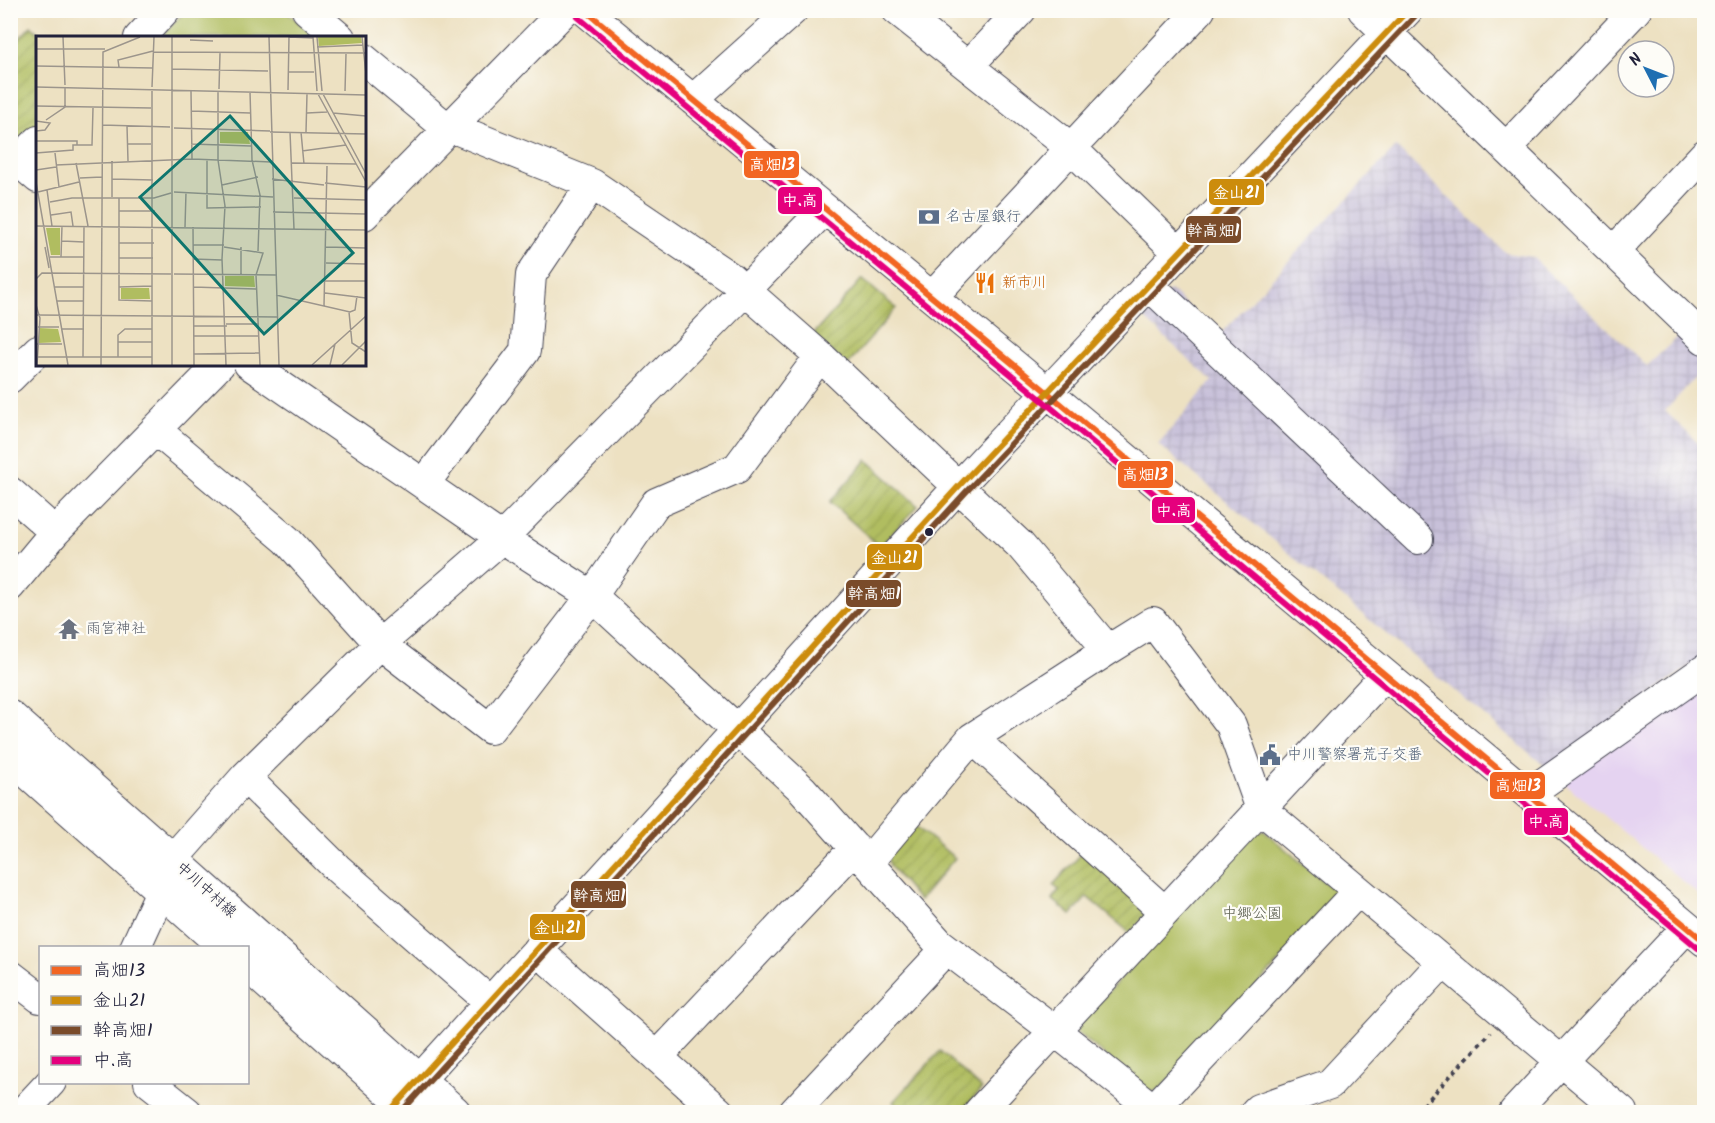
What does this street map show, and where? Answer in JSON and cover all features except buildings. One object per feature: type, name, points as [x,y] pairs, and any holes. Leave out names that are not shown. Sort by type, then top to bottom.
[{"type":"main road","name":"中川中村線","points":[[10,717],[242,946]]},
{"type":"main road","name":"中川中村線","points":[[10,756],[167,874],[225,946]]},
{"type":"main road","name":"中川中村線","points":[[249,953],[405,1102]]},
{"type":"main road","name":"中川中村線","points":[[249,966],[405,1102],[454,1113]]},
{"type":"street","points":[[141,36],[165,10]]},
{"type":"street","points":[[308,10],[338,36]]},
{"type":"street","points":[[366,213],[565,10]]},
{"type":"street","points":[[584,10],[1048,393],[1696,934],[1561,1062],[1514,1113]]},
{"type":"street","points":[[693,100],[793,10]]},
{"type":"street","points":[[897,10],[1071,148],[1179,254]]},
{"type":"street","points":[[968,66],[1021,10]]},
{"type":"street","points":[[932,297],[1200,10]]},
{"type":"street","points":[[1363,10],[1704,339]]},
{"type":"street","points":[[405,1102],[490,1002],[958,487],[1408,10]]},
{"type":"street","points":[[1506,148],[1636,10]]},
{"type":"street","points":[[366,60],[441,123],[592,184],[731,278],[820,356],[1020,545],[1108,650]]},
{"type":"street","points":[[1614,251],[1704,155]]},
{"type":"street","points":[[424,484],[525,351],[531,275],[592,184]]},
{"type":"street","points":[[136,946],[167,874],[245,777],[380,644],[502,538],[825,209]]},
{"type":"street","points":[[1149,285],[1418,539]]},
{"type":"street","points":[[10,378],[36,352]]},
{"type":"street","points":[[156,430],[287,540],[380,644],[490,729],[592,596],[656,503],[737,468],[820,356]]},
{"type":"street","points":[[10,586],[55,532],[218,366]]},
{"type":"street","points":[[252,366],[502,538],[592,596],[802,789],[939,943],[1055,1031],[1154,1112],[1358,891]]},
{"type":"street","points":[[10,492],[55,532]]},
{"type":"street","points":[[657,1057],[861,855],[972,738],[1153,622],[1230,725],[1261,809],[1561,1062],[1614,1110]]},
{"type":"street","points":[[1528,794],[1704,670]]},
{"type":"street","points":[[980,1113],[1385,675]]},
{"type":"street","points":[[972,738],[1165,912]]},
{"type":"street","points":[[245,777],[337,868],[490,1002]]},
{"type":"street","points":[[794,1113],[946,949]]},
{"type":"street","points":[[537,950],[719,1113]]},
{"type":"street","points":[[1255,1113],[1258,1109],[1330,1084],[1443,962]]},
{"type":"street","points":[[10,975],[39,997]]},
{"type":"street","points":[[23,1113],[50,1084]]},
{"type":"street","points":[[150,1084],[188,1113]]},
{"type":"path","points":[[1417,1113],[1506,1016]]},
{"type":"shaded area","points":[[972,11],[1007,11],[990,28]]},
{"type":"shaded area","points":[[1396,147],[1506,253],[1532,257],[1647,366],[1682,333],[1704,355],[1704,368],[1665,411],[1704,449],[1704,656],[1546,767],[1158,444],[1212,381],[1144,318],[1170,290],[1219,335]]},
{"type":"shaded area","points":[[1704,682],[1704,899],[1563,782]]},
{"type":"green space","points":[[186,10],[286,11],[316,36],[162,36]]},
{"type":"green space","points":[[31,26],[42,36],[36,36],[36,129],[28,138],[17,138],[11,132],[10,48]]},
{"type":"green space","points":[[862,279],[896,308],[847,366],[813,335]]},
{"type":"green space","points":[[867,460],[918,506],[880,547],[830,502]]},
{"type":"green space","points":[[913,824],[955,858],[919,901],[890,866],[887,854]]},
{"type":"green space","name":"中郷公園","points":[[1264,831],[1335,891],[1337,900],[1159,1090],[1148,1093],[1074,1029],[1256,832]]},
{"type":"green space","points":[[1083,852],[1145,908],[1145,916],[1130,933],[1087,897],[1071,915],[1052,899],[1059,890],[1053,885]]},
{"type":"green space","points":[[940,1051],[982,1089],[961,1112],[904,1112],[893,1102]]},
{"type":"transit line","name":"高畑13","points":[[585,10],[1704,941]]},
{"type":"transit line","name":"金山21","points":[[389,1112],[958,487],[1408,10]]},
{"type":"transit line","name":"幹高畑1","points":[[401,1112],[965,493],[1415,16]]},
{"type":"transit line","name":"中.高","points":[[578,17],[1042,400],[1698,948]]},
{"type":"place","name":"名古屋銀行","points":[[929,217]]},
{"type":"place","name":"新市川","points":[[985,283]]},
{"type":"place","name":"雨宮神社","points":[[69,629]]},
{"type":"place","name":"中川警察署荒子交番","points":[[1270,755]]}]
